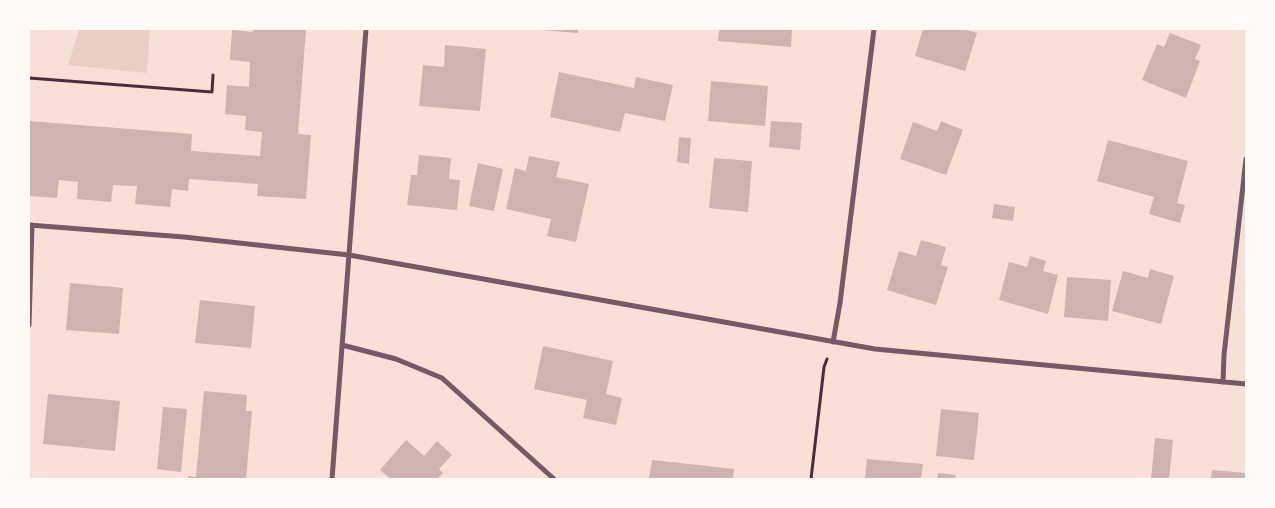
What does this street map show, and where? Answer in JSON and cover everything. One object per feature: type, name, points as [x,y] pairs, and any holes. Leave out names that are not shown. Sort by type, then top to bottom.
[{"type":"street","points":[[332,479],[366,29]]},
{"type":"street","points":[[833,342],[874,29]]},
{"type":"street","points":[[1222,382],[1246,159]]},
{"type":"street","points":[[29,325],[30,225],[184,237],[349,255],[885,350],[1246,384]]},
{"type":"street","points":[[342,345],[396,359],[442,378],[554,479]]},
{"type":"path","points":[[29,78],[212,92],[213,74]]},
{"type":"path","points":[[811,479],[824,367],[833,342]]},
{"type":"shaded area","points":[[79,29],[150,29],[147,73],[68,65]]},
{"type":"building","points":[[253,29],[306,29],[298,134],[311,135],[306,199],[257,196],[258,184],[189,179],[188,191],[172,189],[170,207],[135,204],[137,186],[113,185],[111,202],[77,199],[78,182],[59,180],[57,198],[29,196],[29,121],[192,134],[191,151],[260,156],[262,132],[245,130],[246,116],[225,114],[227,85],[249,87],[250,62],[230,60],[232,30],[253,32]]},
{"type":"building","points":[[578,29],[578,33],[541,30]]},
{"type":"building","points":[[719,29],[792,29],[791,47],[718,41]]},
{"type":"building","points":[[923,29],[962,29],[977,33],[965,71],[915,56]]},
{"type":"building","points":[[1170,33],[1201,45],[1195,59],[1200,61],[1186,98],[1142,80],[1157,44],[1164,47]]},
{"type":"building","points":[[445,45],[486,49],[480,111],[419,106],[423,65],[444,67]]},
{"type":"building","points":[[559,72],[634,88],[636,77],[673,85],[665,121],[625,113],[620,132],[550,117]]},
{"type":"building","points":[[711,81],[768,86],[765,126],[708,121]]},
{"type":"building","points":[[771,121],[802,123],[800,150],[769,147]]},
{"type":"building","points":[[941,121],[963,130],[946,175],[900,159],[913,122],[937,131]]},
{"type":"building","points":[[679,137],[691,138],[689,164],[677,162]]},
{"type":"building","points":[[1108,140],[1188,161],[1177,203],[1185,205],[1180,223],[1149,214],[1154,197],[1097,181]]},
{"type":"building","points":[[419,155],[451,158],[449,179],[460,180],[457,210],[407,205],[411,175],[417,175]]},
{"type":"building","points":[[529,156],[560,162],[556,177],[589,184],[576,242],[547,236],[551,219],[506,209],[515,168],[526,171]]},
{"type":"building","points":[[714,158],[752,161],[748,212],[709,208]]},
{"type":"building","points":[[478,163],[503,169],[494,211],[469,206]]},
{"type":"building","points":[[994,204],[1015,207],[1013,221],[992,218]]},
{"type":"building","points":[[921,240],[946,247],[941,265],[948,267],[936,305],[887,290],[899,251],[916,256]]},
{"type":"building","points":[[1030,256],[1046,261],[1043,271],[1058,275],[1048,314],[999,300],[1009,262],[1027,267]]},
{"type":"building","points":[[1150,269],[1174,276],[1161,324],[1112,311],[1123,271],[1148,278]]},
{"type":"building","points":[[1067,277],[1111,280],[1108,321],[1064,317]]},
{"type":"building","points":[[70,283],[123,288],[119,334],[66,330]]},
{"type":"building","points":[[200,300],[255,306],[251,348],[195,343]]},
{"type":"building","points":[[543,346],[613,361],[606,394],[622,398],[616,425],[583,418],[587,400],[534,389]]},
{"type":"building","points":[[204,391],[247,395],[246,411],[252,411],[246,479],[188,479],[188,476],[196,477]]},
{"type":"building","points":[[48,394],[120,401],[115,451],[43,444]]},
{"type":"building","points":[[163,407],[187,409],[181,472],[157,469]]},
{"type":"building","points":[[941,409],[979,413],[974,460],[936,456]]},
{"type":"building","points":[[1155,438],[1173,440],[1169,479],[1151,479]]},
{"type":"building","points":[[406,440],[424,456],[437,441],[452,455],[439,469],[443,473],[437,479],[391,479],[380,470]]},
{"type":"building","points":[[867,459],[923,464],[921,479],[865,479]]},
{"type":"building","points":[[652,460],[734,469],[733,479],[649,479]]},
{"type":"building","points":[[1212,470],[1246,473],[1246,479],[1211,479]]},
{"type":"building","points":[[938,473],[956,475],[955,479],[937,479]]}]
